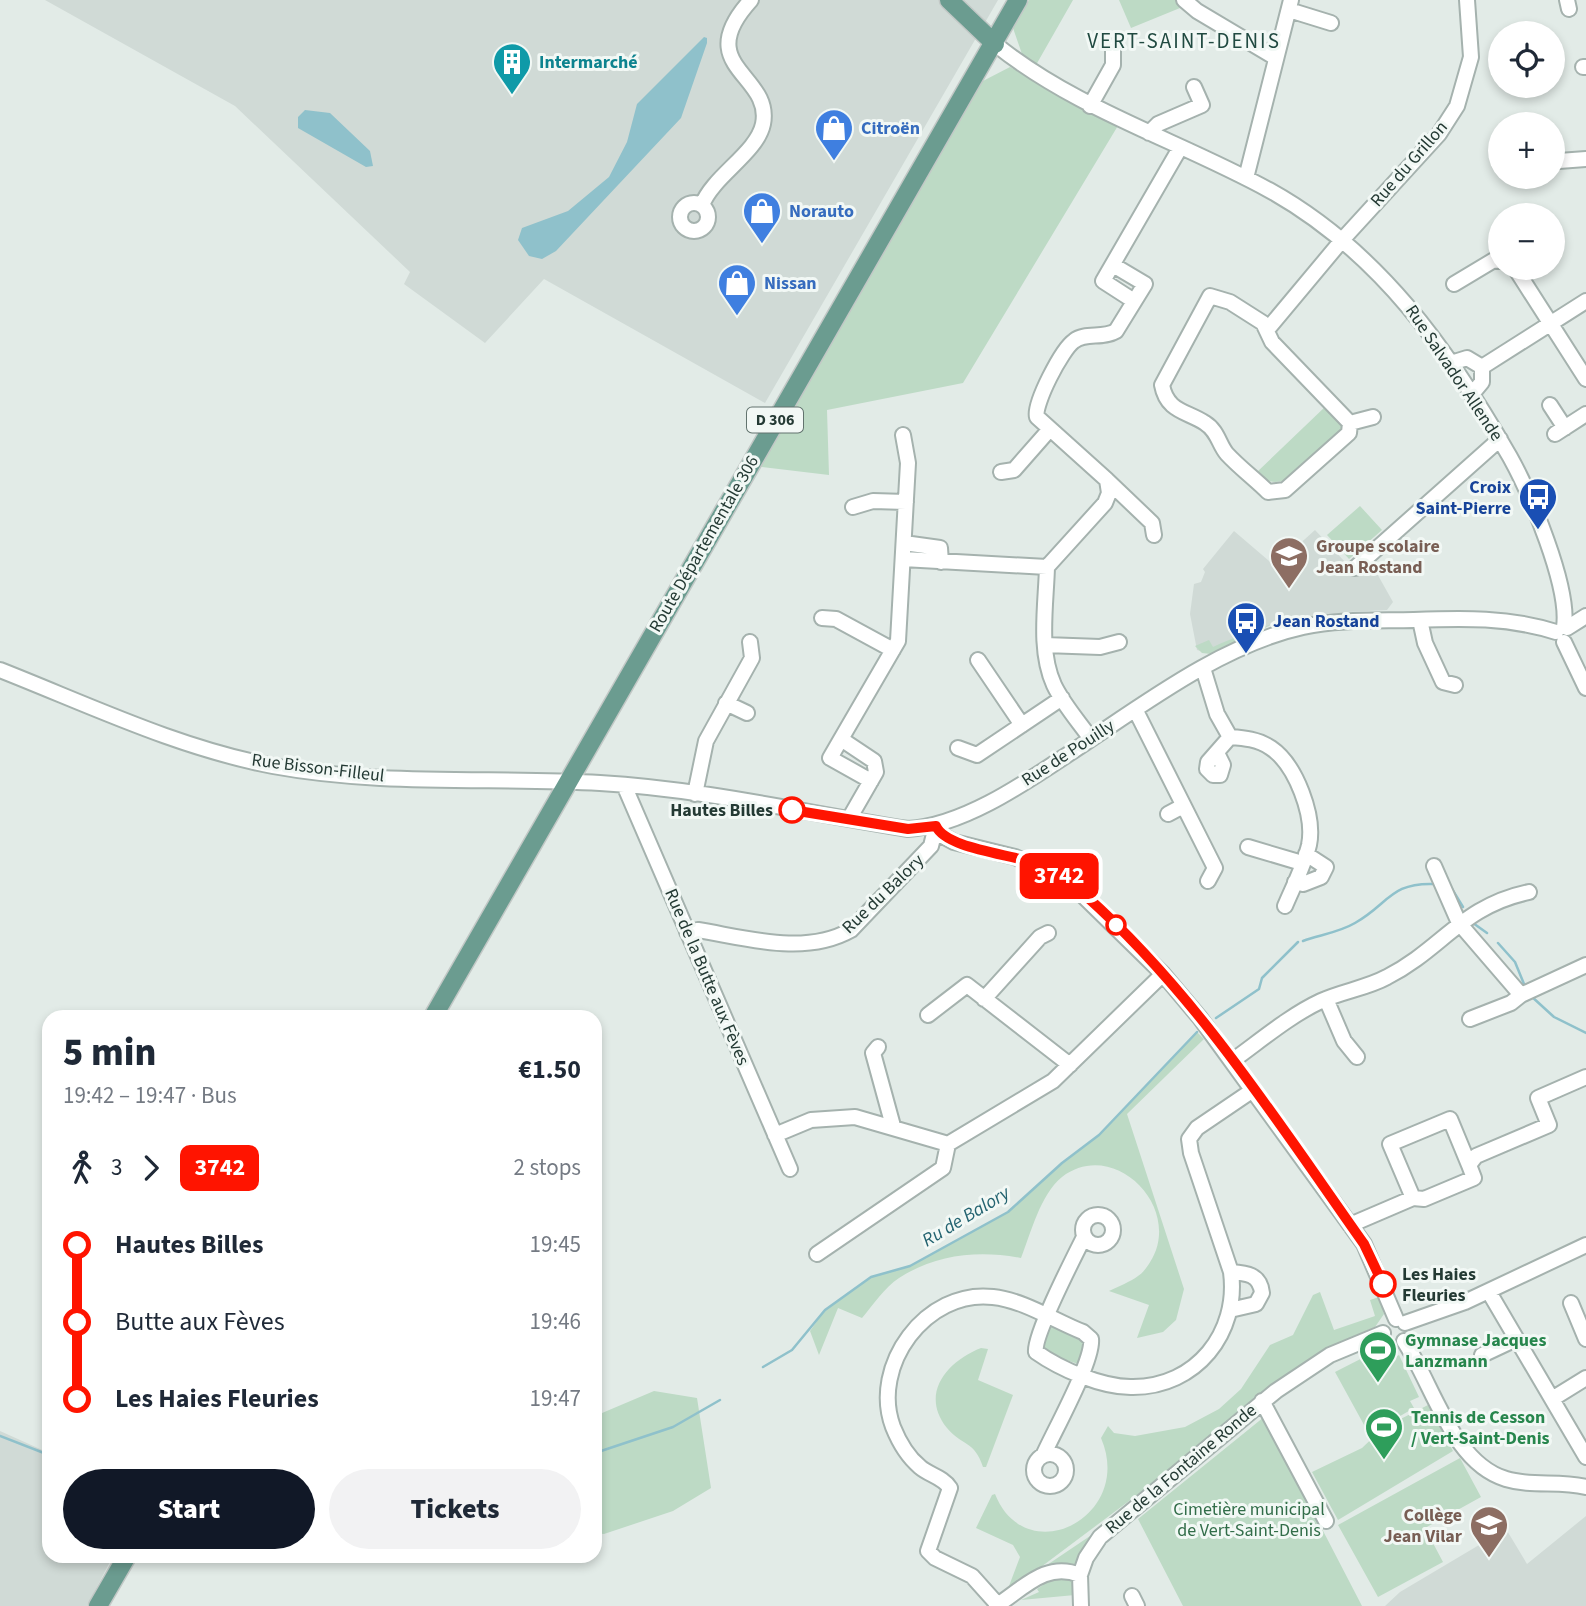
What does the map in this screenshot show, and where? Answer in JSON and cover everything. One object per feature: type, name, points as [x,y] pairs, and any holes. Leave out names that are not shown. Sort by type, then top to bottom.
[{"type":"main road","points":[[949,0],[995,44]]},
{"type":"main road","name":"Route Départementale 306","points":[[437,1010],[1018,0]]},
{"type":"main road","points":[[98,1606],[123,1563]]},
{"type":"street","points":[[702,205],[706,193],[755,140],[763,124],[758,94],[735,69],[730,53],[729,37],[734,20],[751,0]]},
{"type":"street","points":[[1184,0],[1197,11],[1276,58]]},
{"type":"street","name":"Rue du Grillon","points":[[1268,330],[1343,239],[1440,134],[1457,106],[1471,57],[1467,0]]},
{"type":"street","points":[[1246,178],[1290,5],[1331,23]]},
{"type":"street","name":"Rue Salvador Allende","points":[[995,44],[1020,64],[1090,106],[1246,178],[1287,201],[1343,239],[1396,290],[1451,363],[1500,439],[1542,526],[1564,606],[1564,633],[1586,688]]},
{"type":"street","points":[[1090,106],[1113,65],[1113,47]]},
{"type":"street","points":[[1149,134],[1158,124],[1202,105],[1194,87]]},
{"type":"street","points":[[1154,535],[1152,523],[1037,417],[1036,403],[1071,343],[1083,337],[1108,336],[1116,331],[1134,301],[1103,281],[1180,148]]},
{"type":"street","points":[[1565,161],[1586,159]]},
{"type":"street","points":[[1454,284],[1488,264]]},
{"type":"street","points":[[1523,280],[1586,379]]},
{"type":"street","points":[[1210,296],[1230,302],[1263,323],[1268,330],[1272,342],[1350,423],[1349,433],[1286,489],[1268,492],[1225,452],[1219,436],[1205,423],[1186,416],[1164,397],[1162,385],[1210,296]]},
{"type":"street","points":[[1482,367],[1586,301]]},
{"type":"street","points":[[1451,363],[1467,358],[1482,367]]},
{"type":"street","points":[[1472,394],[1482,382],[1482,367]]},
{"type":"street","points":[[1550,405],[1560,431],[1586,414]]},
{"type":"street","points":[[1350,423],[1373,417]]},
{"type":"street","points":[[1000,472],[1014,470],[1050,429]]},
{"type":"street","points":[[871,781],[830,758],[898,641],[908,449],[903,435]]},
{"type":"street","points":[[1355,568],[1500,439]]},
{"type":"street","points":[[1091,739],[1054,685],[1045,645],[1047,567],[1105,503],[1110,493],[1107,480]]},
{"type":"street","points":[[853,507],[873,501],[906,502]]},
{"type":"street","points":[[904,543],[940,548],[941,562]]},
{"type":"street","points":[[903,559],[1047,567]]},
{"type":"street","points":[[1564,633],[1586,616]]},
{"type":"street","points":[[821,618],[836,619],[893,650]]},
{"type":"street","name":"Rue de Pouilly","points":[[569,782],[624,785],[695,794],[908,829],[936,826],[1013,789],[1203,668],[1269,637],[1307,626],[1488,619],[1564,633]]},
{"type":"street","points":[[1420,620],[1425,643],[1443,682],[1455,685]]},
{"type":"street","points":[[1564,633],[1586,623]]},
{"type":"street","points":[[695,794],[705,741],[751,658],[750,642]]},
{"type":"street","points":[[1045,645],[1100,647],[1119,642]]},
{"type":"street","points":[[978,660],[1022,725]]},
{"type":"street","points":[[1203,668],[1217,715],[1230,737]]},
{"type":"street","name":"Rue Bisson-Filleul","points":[[0,670],[162,735],[223,755],[275,766],[415,779],[569,782]]},
{"type":"street","points":[[958,748],[977,755],[1062,698]]},
{"type":"street","points":[[726,703],[747,713]]},
{"type":"street","points":[[1136,711],[1215,868],[1208,881]]},
{"type":"street","points":[[1217,753],[1230,737]]},
{"type":"street","points":[[1230,737],[1250,738],[1272,748],[1292,774],[1308,815],[1309,844],[1285,906]]},
{"type":"street","points":[[841,739],[874,761],[876,772],[849,819]]},
{"type":"street","name":"Rue de la Butte aux Fèves","points":[[624,785],[790,1169]]},
{"type":"street","points":[[1168,814],[1183,806]]},
{"type":"street","points":[[936,826],[941,835],[954,842],[1015,857],[1069,882],[1163,974],[1232,1061],[1368,1252],[1400,1321],[1408,1334],[1404,1341],[1393,1343],[1383,1333],[1388,1322],[1400,1321],[1489,1292],[1586,1245]]},
{"type":"street","name":"Rue du Balory","points":[[687,932],[698,930],[804,945],[841,936],[851,930],[931,846],[936,826]]},
{"type":"street","points":[[1248,847],[1304,859],[1326,867],[1321,877],[1303,884],[1295,882]]},
{"type":"street","points":[[1434,866],[1459,923],[1521,995]]},
{"type":"street","points":[[1232,1061],[1326,999],[1387,977],[1471,913],[1509,896],[1529,892]]},
{"type":"street","points":[[984,999],[1040,937],[1048,933]]},
{"type":"street","points":[[1470,1019],[1511,1003],[1521,995],[1586,965]]},
{"type":"street","points":[[817,1254],[943,1168],[948,1144],[1053,1081],[1163,974]]},
{"type":"street","points":[[928,1015],[967,985],[1070,1065]]},
{"type":"street","points":[[1326,999],[1344,1041],[1357,1057]]},
{"type":"street","points":[[878,1047],[873,1053],[893,1126]]},
{"type":"street","points":[[1469,1165],[1476,1156],[1549,1125],[1538,1098],[1586,1077]]},
{"type":"street","points":[[1084,1237],[1047,1317],[1036,1352],[1082,1374],[1130,1388],[1171,1381],[1211,1352],[1219,1340],[1230,1310],[1230,1272],[1191,1153],[1189,1139],[1197,1128],[1253,1090]]},
{"type":"street","points":[[775,1135],[811,1120],[855,1117],[948,1144]]},
{"type":"street","points":[[1350,1225],[1413,1198],[1424,1199],[1474,1178],[1450,1119],[1390,1144],[1413,1198]]},
{"type":"street","points":[[1230,1272],[1253,1276],[1259,1280],[1262,1293],[1256,1304],[1230,1310]]},
{"type":"street","points":[[1489,1292],[1586,1457]]},
{"type":"street","points":[[1042,1456],[1082,1374],[1092,1347],[1091,1339],[1047,1317],[993,1297],[952,1304],[921,1322],[896,1356],[888,1391],[892,1425],[900,1441],[920,1468],[943,1481],[950,1489],[928,1551],[935,1558],[972,1576],[997,1605],[1051,1570],[1065,1569],[1080,1575],[1081,1606]]},
{"type":"street","points":[[1571,1303],[1586,1339]]},
{"type":"street","name":"Rue de la Fontaine Ronde","points":[[1080,1575],[1086,1558],[1100,1537],[1262,1401],[1330,1356],[1383,1333]]},
{"type":"street","points":[[1482,1355],[1516,1339]]},
{"type":"street","points":[[1404,1341],[1461,1444],[1480,1466],[1513,1481],[1570,1483],[1586,1487]]},
{"type":"street","points":[[1552,1399],[1586,1378]]},
{"type":"street","points":[[1262,1401],[1326,1521]]},
{"type":"shaded area","points":[[45,0],[998,0],[765,403],[544,279],[485,343],[404,284],[410,272],[235,106]]},
{"type":"shaded area","name":"Groupe scolaire Jean Rostand","points":[[1315,530],[1346,563],[1350,573],[1358,568],[1366,576],[1375,570],[1393,602],[1387,610],[1347,612],[1290,622],[1288,617],[1211,654],[1197,650],[1190,614],[1194,584],[1201,582],[1205,572],[1203,569],[1234,531],[1275,566]]},
{"type":"shaded area","points":[[0,1431],[42,1450],[42,1563],[109,1563],[87,1606],[0,1606]]},
{"type":"shaded area","name":"Collège Jean Vilar","points":[[1586,1516],[1586,1606],[1385,1606],[1400,1592],[1506,1529],[1527,1564]]},
{"type":"green space","points":[[1029,0],[1073,0],[1036,65],[1022,54],[1013,28]]},
{"type":"green space","points":[[1119,0],[1177,0],[1180,8],[1131,28]]},
{"type":"green space","points":[[1010,67],[1119,124],[963,383],[827,410],[829,475],[754,466],[981,82]]},
{"type":"green space","points":[[1327,405],[1344,427],[1339,436],[1311,463],[1288,479],[1277,482],[1267,480],[1257,472]]},
{"type":"green space","points":[[1360,506],[1382,530],[1349,559],[1327,535]]},
{"type":"green space","points":[[1274,623],[1211,654],[1202,653],[1195,646],[1209,640],[1213,647]]},
{"type":"green space","points":[[1197,1032],[1204,1039],[1127,1114],[1184,1289],[1176,1320],[1163,1332],[1137,1338],[1149,1305],[1109,1291],[1138,1276],[1151,1260],[1156,1250],[1159,1230],[1156,1211],[1147,1194],[1134,1180],[1118,1170],[1099,1165],[1081,1167],[1062,1177],[1054,1185],[1037,1215],[1021,1258],[974,1254],[943,1259],[913,1270],[889,1286],[862,1318],[838,1308],[819,1355],[810,1331],[825,1310],[871,1277],[910,1266],[1008,1212],[1062,1163],[1099,1135]]},
{"type":"green space","points":[[1320,1292],[1334,1330],[1375,1316],[1370,1300],[1379,1297],[1384,1314],[1375,1327],[1345,1340],[1275,1382],[1161,1477],[1021,1582],[1009,1586],[1020,1557],[1013,1545],[976,1528],[992,1495],[995,1494],[1010,1517],[1029,1529],[1051,1531],[1072,1525],[1091,1511],[1103,1491],[1107,1466],[1101,1438],[1108,1426],[1114,1433],[1135,1436],[1185,1427],[1219,1409],[1241,1389],[1270,1345],[1293,1335],[1313,1295]]},
{"type":"green space","points":[[1050,1324],[1082,1337],[1086,1348],[1078,1364],[1046,1353],[1040,1342]]},
{"type":"green space","points":[[981,1348],[988,1349],[978,1380],[1013,1395],[986,1467],[983,1467],[972,1448],[947,1428],[936,1403],[941,1380],[948,1370]]},
{"type":"green space","name":"Gymnase Jacques Lanzmann","points":[[1382,1348],[1388,1360],[1399,1355],[1419,1397],[1410,1401],[1414,1408],[1369,1434],[1335,1372]]},
{"type":"green space","points":[[654,1391],[697,1398],[711,1488],[673,1511],[602,1534],[602,1413]]},
{"type":"green space","name":"Tennis de Cesson / Vert-Saint-Denis","points":[[1428,1405],[1453,1451],[1338,1520],[1312,1472],[1362,1448],[1383,1428]]},
{"type":"green space","name":"Cimetière municipal de Vert-Saint-Denis","points":[[1264,1417],[1362,1606],[1183,1606],[1138,1519]]},
{"type":"green space","points":[[1460,1458],[1481,1497],[1425,1528],[1443,1562],[1378,1597],[1338,1525]]},
{"type":"green space","points":[[1096,1532],[1076,1564],[1047,1565]]},
{"type":"green space","points":[[1052,1575],[1073,1578],[1075,1595],[1021,1600],[1039,1592],[1037,1589],[1043,1585],[1043,1581]]},
{"type":"water","points":[[704,37],[707,38],[707,43],[681,118],[556,251],[542,259],[529,256],[518,240],[522,228],[568,211],[609,177],[627,142],[637,104]]},
{"type":"water","points":[[305,110],[330,113],[370,151],[373,166],[366,167],[298,128],[298,117]]},
{"type":"waterway","name":"Ru de Balory","points":[[1303,941],[1349,926],[1399,890],[1420,884],[1435,884]]},
{"type":"waterway","name":"Ru de Balory","points":[[1452,889],[1463,907]]},
{"type":"waterway","name":"Ru de Balory","points":[[1473,923],[1487,933]]},
{"type":"waterway","name":"Ru de Balory","points":[[1216,1018],[1259,989],[1262,978],[1298,942]]},
{"type":"waterway","name":"Ru de Balory","points":[[1498,943],[1515,962],[1524,984]]},
{"type":"waterway","name":"Ru de Balory","points":[[1531,996],[1554,1017],[1586,1033]]},
{"type":"waterway","name":"Ru de Balory","points":[[763,1367],[792,1350],[825,1310],[871,1277],[910,1266],[1008,1212],[1062,1163],[1099,1135],[1197,1032]]},
{"type":"waterway","name":"Ru de Balory","points":[[602,1451],[673,1427],[720,1400]]},
{"type":"waterway","name":"Ru de Balory","points":[[0,1436],[42,1452]]},
{"type":"bus line","name":"3742","points":[[792,810],[908,829],[936,826],[944,838],[1037,864],[1069,882],[1140,949],[1200,1018],[1364,1244],[1383,1284]]},
{"type":"place","name":"Intermarché","points":[[512,96]]},
{"type":"place","name":"Citroën","points":[[834,162]]},
{"type":"place","name":"Norauto","points":[[762,245]]},
{"type":"place","name":"Nissan","points":[[737,317]]},
{"type":"place","name":"Croix Saint-Pierre","points":[[1538,531]]},
{"type":"place","name":"Groupe scolaire Jean Rostand","points":[[1289,590]]},
{"type":"place","name":"Jean Rostand","points":[[1246,655]]},
{"type":"place","name":"Hautes Billes","points":[[792,810]]},
{"type":"place","name":"Les Haies Fleuries","points":[[1383,1284]]},
{"type":"place","name":"Gymnase Jacques Lanzmann","points":[[1378,1384]]},
{"type":"place","name":"Tennis de Cesson / Vert-Saint-Denis","points":[[1384,1461]]},
{"type":"place","name":"Collège Jean Vilar","points":[[1489,1559]]},
{"type":"district","name":"VERT-SAINT-DENIS","points":[[1184,41]]}]
